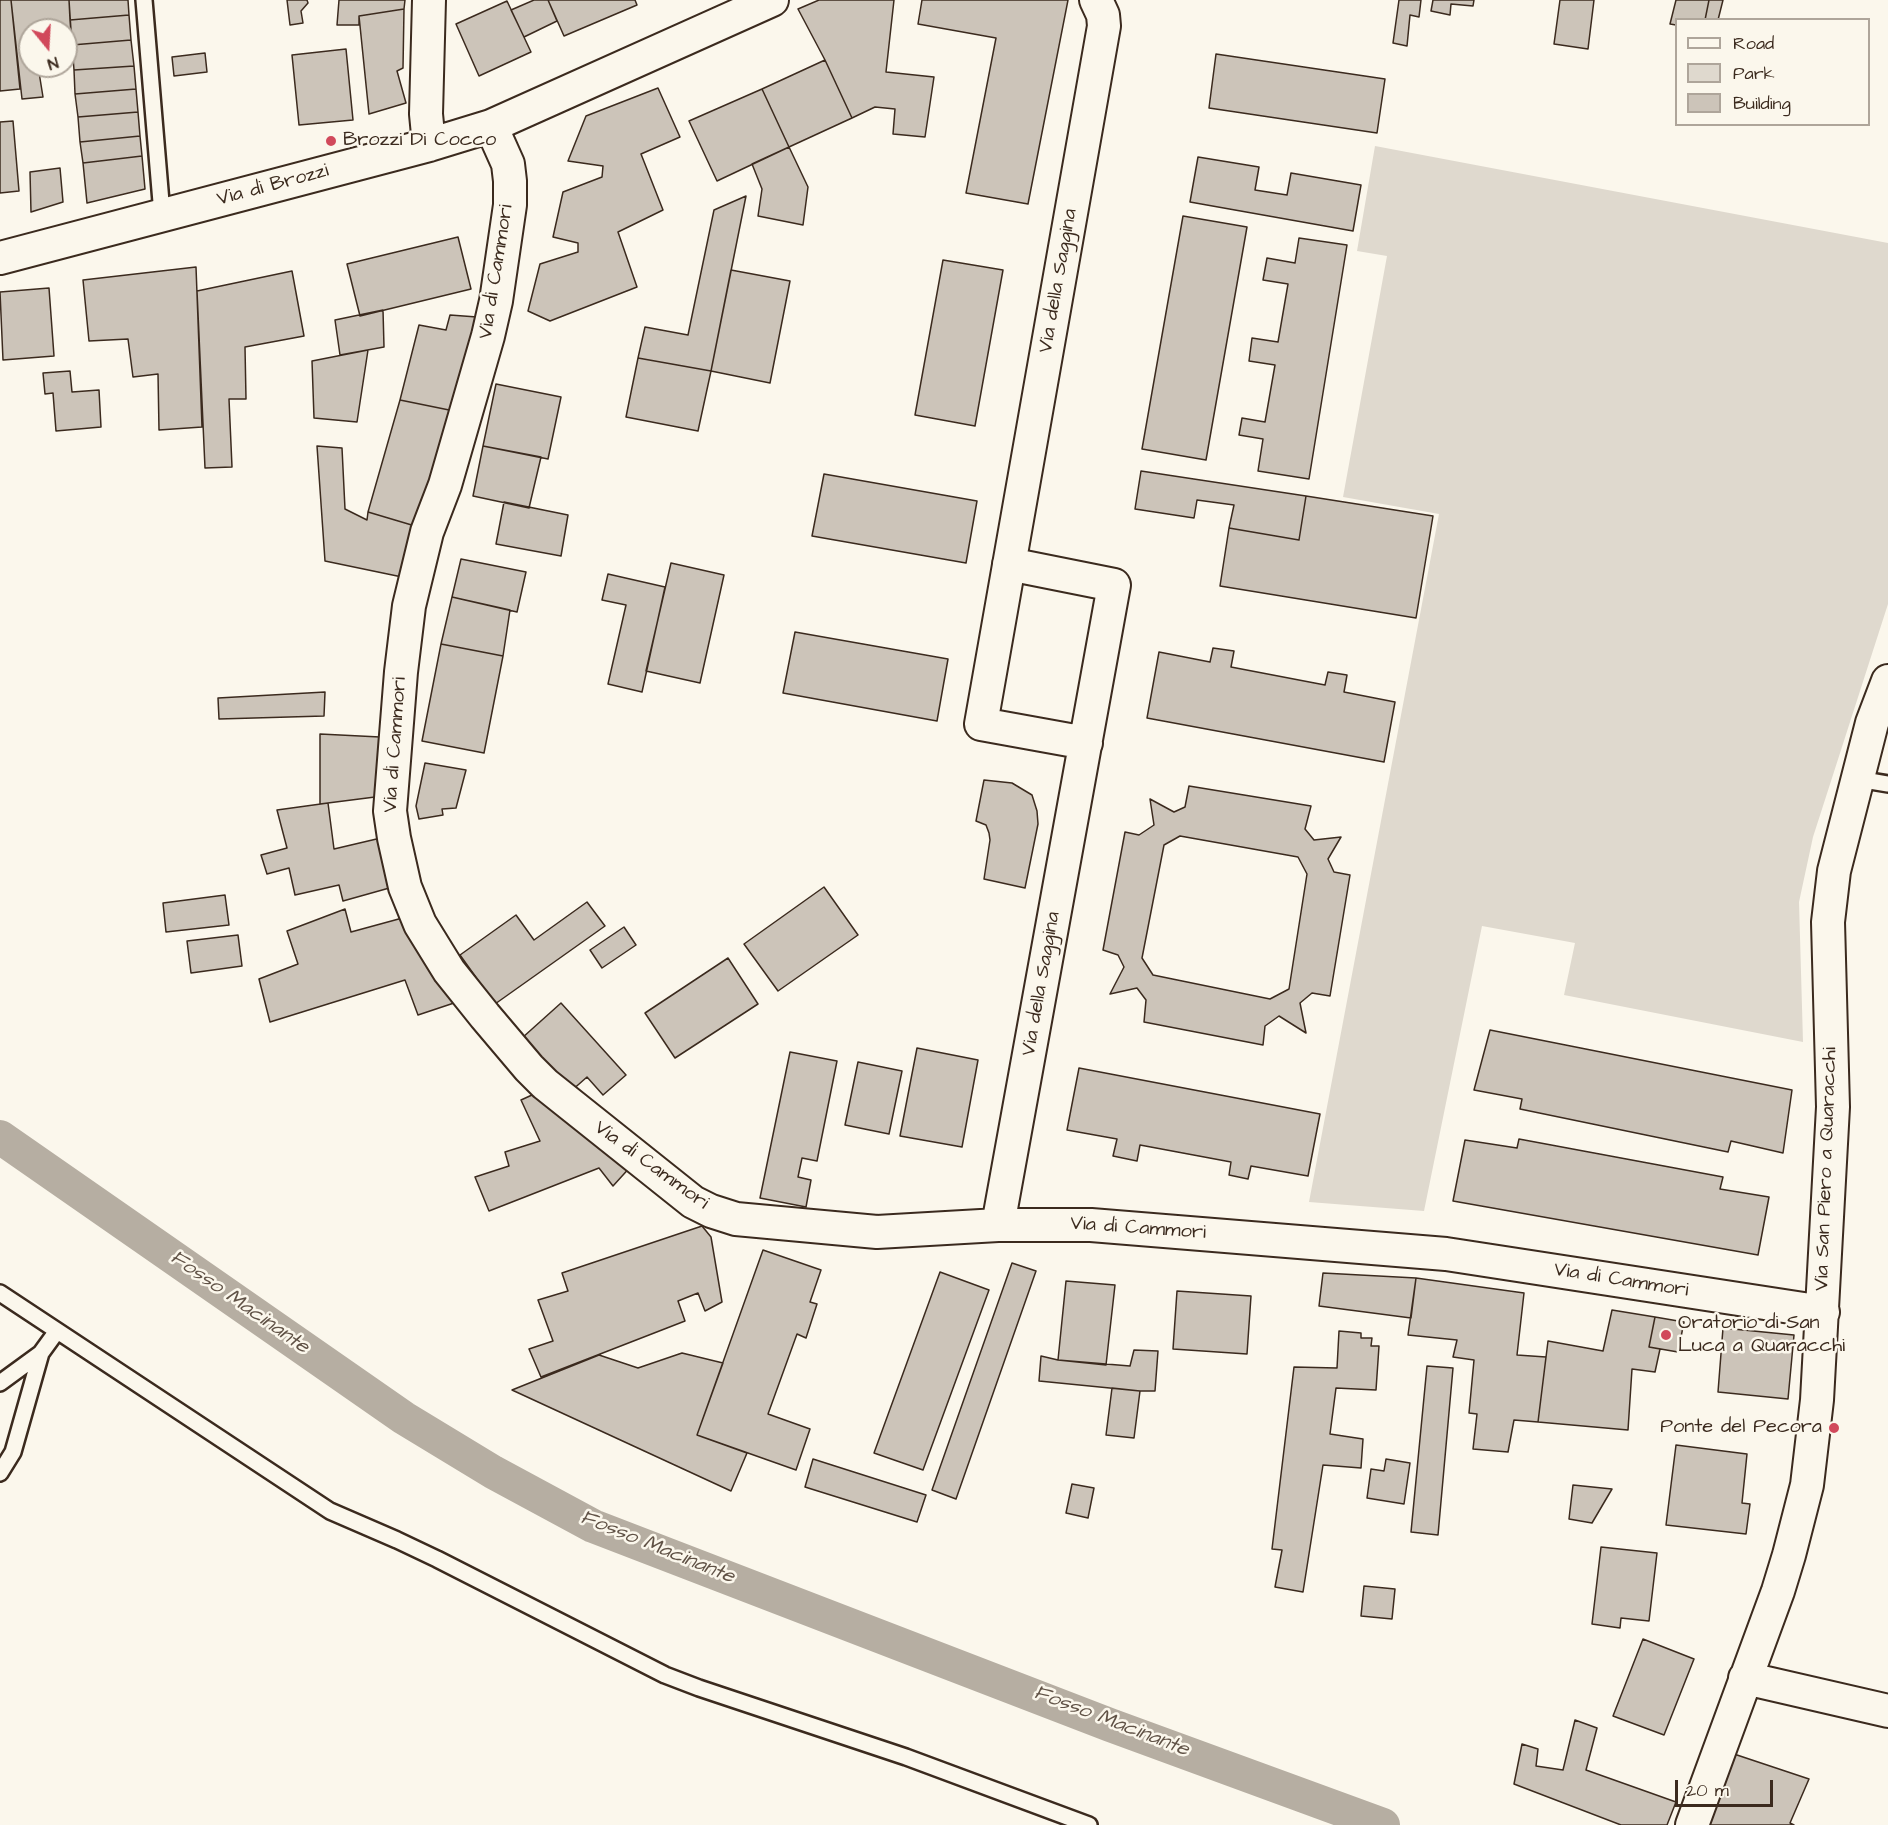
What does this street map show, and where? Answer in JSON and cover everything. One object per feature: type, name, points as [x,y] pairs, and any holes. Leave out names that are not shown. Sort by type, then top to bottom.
[{"type":"street","points":[[429,0],[426,114],[429,145]]},
{"type":"street","name":"Via di Brozzi","points":[[0,258],[429,145],[491,126],[772,0]]},
{"type":"street","name":"Via della Saggina","points":[[1086,743],[981,724],[1100,13]]},
{"type":"street","name":"Via di Cammori","points":[[491,126],[508,164],[510,181],[510,205],[496,301],[445,485],[424,542],[410,606],[401,672],[390,811],[405,887],[420,924],[449,972],[529,1068],[559,1097],[693,1202],[736,1219],[877,1232],[998,1225],[1091,1225],[1446,1254],[1823,1312]]},
{"type":"street","name":"Via della Saggina","points":[[998,1225],[1114,585],[1009,564]]},
{"type":"street","name":"Via San Piero a Quaracchi","points":[[1692,1825],[1778,1591],[1807,1485],[1817,1400],[1833,1107],[1828,922],[1834,871],[1872,723],[1888,681]]},
{"type":"street","points":[[1745,1678],[1888,1711]]},
{"type":"lane","points":[[144,0],[162,214]]},
{"type":"lane","points":[[1858,779],[1888,784]]},
{"type":"lane","points":[[0,1293],[330,1511],[437,1558],[665,1675],[906,1757],[1089,1825]]},
{"type":"lane","points":[[0,1383],[41,1353],[57,1331]]},
{"type":"lane","points":[[0,1473],[14,1452],[41,1353]]},
{"type":"green space","points":[[1375,146],[1888,243],[1888,604],[1813,837],[1799,902],[1803,1042],[1564,995],[1575,943],[1482,926],[1424,1211],[1309,1202],[1439,514],[1343,497],[1387,256],[1357,251]]},
{"type":"building","points":[[0,0],[11,0],[20,89],[0,91]]},
{"type":"building","points":[[11,0],[69,0],[70,18],[18,18],[18,63]]},
{"type":"building","points":[[69,0],[128,0],[129,15],[70,18]]},
{"type":"building","points":[[287,0],[307,0],[308,3],[301,11],[303,23],[290,25]]},
{"type":"building","points":[[339,0],[405,0],[404,9],[359,16],[359,25],[337,25]]},
{"type":"building","points":[[534,0],[548,0],[557,21],[524,37],[511,10]]},
{"type":"building","points":[[548,0],[635,0],[637,5],[564,36]]},
{"type":"building","points":[[819,0],[894,0],[886,72],[934,77],[925,137],[893,134],[895,109],[875,107],[852,118],[798,9]]},
{"type":"building","points":[[922,0],[1068,0],[1028,204],[966,193],[996,38],[918,24]]},
{"type":"building","points":[[1399,0],[1421,0],[1419,17],[1410,15],[1407,46],[1393,43]]},
{"type":"building","points":[[1433,0],[1474,0],[1473,6],[1451,4],[1450,15],[1431,11]]},
{"type":"building","points":[[1560,0],[1594,0],[1588,49],[1554,44]]},
{"type":"building","points":[[1676,0],[1709,0],[1705,18],[1675,18],[1675,25],[1670,24]]},
{"type":"building","points":[[1709,0],[1723,0],[1718,18],[1705,18]]},
{"type":"building","points":[[507,1],[531,52],[479,76],[456,24]]},
{"type":"building","points":[[404,9],[403,68],[397,71],[406,103],[369,114],[359,16]]},
{"type":"building","points":[[129,15],[131,40],[78,44],[78,19]]},
{"type":"building","points":[[131,40],[134,66],[78,70],[78,44]]},
{"type":"building","points":[[346,49],[353,120],[299,125],[292,55]]},
{"type":"building","points":[[205,53],[207,72],[174,76],[172,57]]},
{"type":"building","points":[[1216,54],[1385,79],[1377,133],[1209,108]]},
{"type":"building","points":[[825,60],[852,118],[789,147],[762,89]]},
{"type":"building","points":[[134,66],[136,89],[75,94],[74,78],[78,78],[78,70]]},
{"type":"building","points":[[20,78],[40,78],[43,97],[22,99]]},
{"type":"building","points":[[658,88],[680,137],[641,154],[663,210],[618,232],[637,287],[550,321],[528,311],[540,264],[578,252],[578,243],[553,237],[563,192],[602,177],[603,166],[568,161],[586,116]]},
{"type":"building","points":[[136,89],[138,112],[78,117],[75,94]]},
{"type":"building","points":[[762,89],[789,147],[717,181],[689,121]]},
{"type":"building","points":[[138,112],[140,136],[80,142],[78,117]]},
{"type":"building","points":[[13,121],[19,191],[0,193],[0,122]]},
{"type":"building","points":[[140,136],[142,156],[83,163],[80,142]]},
{"type":"building","points":[[789,147],[808,187],[803,225],[758,216],[762,189],[752,164]]},
{"type":"building","points":[[142,156],[145,189],[87,203],[83,163]]},
{"type":"building","points":[[1198,157],[1259,167],[1255,190],[1287,195],[1291,173],[1361,185],[1353,231],[1190,202]]},
{"type":"building","points":[[60,168],[63,202],[31,212],[30,172]]},
{"type":"building","points":[[746,196],[711,371],[638,358],[645,327],[688,335],[714,210]]},
{"type":"building","points":[[1183,216],[1247,227],[1206,460],[1142,449]]},
{"type":"building","points":[[458,237],[471,289],[360,316],[347,264]]},
{"type":"building","points":[[1299,238],[1347,245],[1309,479],[1258,471],[1263,439],[1239,435],[1242,418],[1265,422],[1275,365],[1249,361],[1252,338],[1278,342],[1288,284],[1263,280],[1267,258],[1295,263]]},
{"type":"building","points":[[943,260],[1003,270],[975,426],[915,415]]},
{"type":"building","points":[[196,267],[202,427],[159,430],[158,374],[133,377],[128,339],[89,341],[83,280]]},
{"type":"building","points":[[731,270],[790,281],[770,383],[711,371]]},
{"type":"building","points":[[292,271],[304,336],[245,347],[246,399],[229,399],[232,467],[205,468],[197,291]]},
{"type":"building","points":[[49,288],[54,356],[3,360],[0,292]]},
{"type":"building","points":[[383,310],[384,347],[340,355],[335,320]]},
{"type":"building","points":[[450,315],[477,317],[454,411],[400,400],[419,325],[446,330]]},
{"type":"building","points":[[368,350],[357,422],[314,418],[312,361]]},
{"type":"building","points":[[638,358],[711,371],[698,431],[626,417]]},
{"type":"building","points":[[70,371],[72,392],[99,390],[101,427],[56,431],[53,393],[45,394],[43,373]]},
{"type":"building","points":[[496,384],[561,397],[548,459],[483,446]]},
{"type":"building","points":[[400,400],[454,411],[415,526],[368,512]]},
{"type":"building","points":[[317,446],[342,448],[345,509],[367,520],[368,512],[415,526],[402,577],[325,561]]},
{"type":"building","points":[[483,446],[541,457],[529,508],[473,496]]},
{"type":"building","points":[[1141,471],[1306,496],[1299,540],[1229,528],[1234,505],[1197,500],[1194,518],[1135,509]]},
{"type":"building","points":[[824,474],[977,501],[966,563],[812,536]]},
{"type":"building","points":[[1306,496],[1433,516],[1416,618],[1220,586],[1229,528],[1299,540]]},
{"type":"building","points":[[504,502],[568,515],[561,556],[496,544]]},
{"type":"building","points":[[461,559],[526,572],[517,612],[452,597]]},
{"type":"building","points":[[671,563],[724,575],[700,683],[646,671]]},
{"type":"building","points":[[608,574],[665,587],[642,692],[608,684],[626,605],[602,600]]},
{"type":"building","points":[[452,597],[510,610],[503,656],[441,644]]},
{"type":"building","points":[[795,632],[948,659],[937,721],[783,693]]},
{"type":"building","points":[[441,644],[503,656],[484,753],[422,741]]},
{"type":"building","points":[[1213,648],[1234,651],[1231,667],[1325,685],[1328,672],[1347,675],[1344,692],[1395,702],[1384,762],[1147,718],[1159,652],[1210,662]]},
{"type":"building","points":[[325,692],[324,716],[219,719],[218,698]]},
{"type":"building","points":[[320,734],[380,737],[375,797],[320,804]]},
{"type":"building","points":[[425,763],[466,770],[456,808],[442,809],[443,815],[419,819],[416,806]]},
{"type":"building","points":[[984,780],[1012,783],[1032,795],[1038,824],[1025,888],[984,879],[990,840],[986,825],[976,821]]},
{"type":"building","points":[[1189,786],[1311,806],[1305,829],[1314,840],[1341,837],[1328,859],[1334,872],[1350,875],[1330,996],[1312,993],[1300,1003],[1306,1033],[1279,1016],[1265,1026],[1263,1045],[1144,1022],[1146,1000],[1137,988],[1110,994],[1124,967],[1118,955],[1103,950],[1125,832],[1139,835],[1154,825],[1150,799],[1174,812],[1185,807]],"holes":[[[1180,836],[1298,857],[1307,874],[1289,989],[1270,999],[1153,975],[1142,958],[1164,845]]]},
{"type":"building","points":[[328,803],[334,849],[385,837],[400,885],[343,901],[339,885],[295,895],[289,868],[267,874],[261,855],[287,848],[277,810]]},
{"type":"building","points":[[824,887],[858,935],[778,991],[744,944]]},
{"type":"building","points":[[225,895],[229,925],[166,932],[163,903]]},
{"type":"building","points":[[587,902],[605,926],[495,1004],[460,955],[516,915],[534,940]]},
{"type":"building","points":[[345,909],[351,932],[406,917],[457,1002],[418,1015],[405,980],[270,1022],[259,979],[298,964],[287,931]]},
{"type":"building","points":[[624,927],[636,945],[602,968],[590,950]]},
{"type":"building","points":[[238,935],[242,966],[191,973],[187,941]]},
{"type":"building","points":[[728,958],[758,1004],[675,1058],[645,1013]]},
{"type":"building","points":[[561,1003],[626,1075],[603,1095],[587,1077],[570,1092],[522,1038]]},
{"type":"building","points":[[1490,1030],[1792,1090],[1783,1153],[1731,1141],[1728,1152],[1520,1109],[1522,1099],[1474,1090]]},
{"type":"building","points":[[917,1048],[978,1060],[962,1147],[900,1136]]},
{"type":"building","points":[[790,1052],[837,1061],[817,1161],[802,1158],[798,1177],[811,1180],[806,1207],[760,1198]]},
{"type":"building","points":[[858,1062],[902,1071],[889,1134],[845,1125]]},
{"type":"building","points":[[1079,1068],[1320,1114],[1308,1176],[1251,1166],[1248,1179],[1229,1175],[1231,1162],[1140,1145],[1137,1161],[1113,1156],[1117,1139],[1067,1130]]},
{"type":"building","points":[[543,1090],[633,1164],[613,1186],[599,1168],[489,1211],[475,1177],[509,1166],[505,1152],[540,1141],[521,1100]]},
{"type":"building","points":[[1519,1139],[1723,1177],[1720,1189],[1769,1197],[1758,1255],[1453,1201],[1465,1140],[1517,1148]]},
{"type":"building","points":[[702,1226],[711,1237],[722,1302],[705,1311],[698,1293],[678,1301],[685,1321],[541,1377],[529,1349],[553,1341],[538,1300],[568,1291],[562,1273]]},
{"type":"building","points":[[763,1250],[821,1270],[810,1302],[817,1304],[806,1338],[797,1334],[768,1414],[810,1429],[796,1470],[697,1435]]},
{"type":"building","points":[[1012,1263],[1036,1271],[956,1499],[932,1490]]},
{"type":"building","points":[[940,1272],[989,1290],[923,1470],[874,1453]]},
{"type":"building","points":[[1323,1273],[1416,1278],[1411,1318],[1319,1306]]},
{"type":"building","points":[[1416,1278],[1524,1293],[1517,1355],[1546,1357],[1538,1422],[1514,1420],[1508,1452],[1473,1449],[1477,1414],[1469,1413],[1474,1360],[1453,1357],[1457,1340],[1408,1335]]},
{"type":"building","points":[[1066,1281],[1115,1285],[1106,1365],[1058,1360]]},
{"type":"building","points":[[1177,1291],[1251,1296],[1247,1354],[1173,1349]]},
{"type":"building","points":[[1612,1310],[1655,1317],[1649,1347],[1660,1349],[1655,1372],[1632,1369],[1628,1430],[1538,1422],[1548,1341],[1603,1351]]},
{"type":"building","name":"Oratorio di San Luca a Quaracchi","points":[[1655,1317],[1684,1322],[1678,1352],[1649,1347]]},
{"type":"building","points":[[1723,1328],[1794,1335],[1788,1399],[1718,1392]]},
{"type":"building","points":[[1339,1331],[1361,1333],[1361,1338],[1372,1338],[1371,1346],[1379,1346],[1376,1390],[1336,1388],[1330,1434],[1363,1439],[1361,1468],[1323,1465],[1303,1592],[1275,1587],[1282,1550],[1272,1549],[1294,1367],[1337,1368]]},
{"type":"building","points":[[1134,1350],[1158,1351],[1155,1391],[1039,1381],[1041,1356],[1058,1360],[1130,1366]]},
{"type":"building","points":[[682,1353],[723,1363],[697,1435],[747,1453],[731,1491],[512,1390],[599,1355],[638,1368]]},
{"type":"building","points":[[1427,1366],[1453,1368],[1438,1535],[1411,1532]]},
{"type":"building","points":[[1112,1388],[1140,1391],[1134,1438],[1106,1435]]},
{"type":"building","points":[[1676,1445],[1747,1454],[1742,1503],[1750,1504],[1746,1534],[1666,1525]]},
{"type":"building","points":[[813,1459],[926,1495],[917,1522],[805,1487]]},
{"type":"building","points":[[1386,1459],[1410,1463],[1404,1504],[1367,1498],[1371,1469],[1384,1471]]},
{"type":"building","points":[[1072,1484],[1094,1488],[1088,1518],[1066,1513]]},
{"type":"building","points":[[1573,1485],[1612,1489],[1592,1523],[1569,1519]]},
{"type":"building","points":[[1601,1547],[1657,1553],[1649,1621],[1621,1618],[1620,1628],[1592,1624]]},
{"type":"building","points":[[1364,1586],[1395,1589],[1392,1619],[1361,1616]]},
{"type":"building","points":[[1643,1639],[1694,1659],[1664,1735],[1613,1716]]},
{"type":"building","points":[[1575,1720],[1597,1728],[1586,1770],[1676,1802],[1667,1825],[1621,1825],[1514,1784],[1522,1744],[1538,1749],[1536,1766],[1563,1770]]},
{"type":"building","points":[[1731,1753],[1809,1779],[1790,1823],[1794,1825],[1707,1825]]},
{"type":"waterway","name":"Fosso Macinante","points":[[0,1137],[404,1418],[493,1472],[593,1526],[1110,1725],[1383,1825]]},
{"type":"place","name":"Brozzi Di Cocco","points":[[331,141]]},
{"type":"place","name":"Oratorio di San Luca a Quaracchi","points":[[1666,1335]]},
{"type":"place","name":"Ponte del Pecora","points":[[1834,1428]]}]
